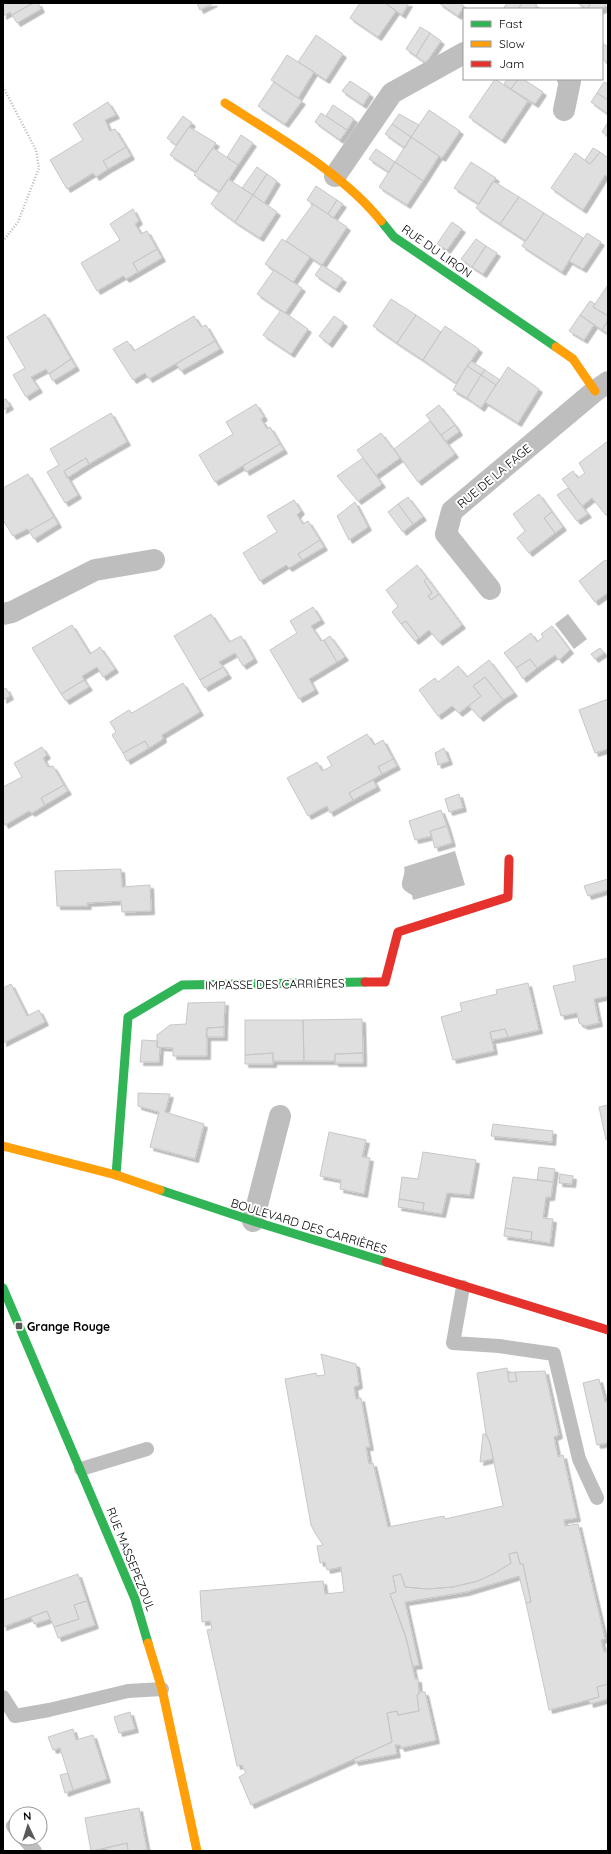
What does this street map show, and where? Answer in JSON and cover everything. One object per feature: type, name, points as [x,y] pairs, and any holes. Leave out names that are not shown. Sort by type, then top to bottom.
[{"type":"street","points":[[335,176],[392,93],[463,54]]},
{"type":"street","points":[[564,110],[569,80]]},
{"type":"street","name":"RUE DU LIRON","points":[[225,103],[335,176],[374,212],[394,237],[573,359],[602,387]]},
{"type":"street","name":"RUE DE LA FAGE","points":[[490,589],[446,534],[452,511],[602,387]]},
{"type":"street","points":[[3,614],[12,612],[95,570],[154,560]]},
{"type":"street","name":"IMPASSE DES CARRIÈRES","points":[[116,1175],[128,1017],[182,985],[385,982],[398,932],[508,897],[509,860]]},
{"type":"street","points":[[253,1221],[280,1116]]},
{"type":"street","name":"BOULEVARD DES CARRIÈRES","points":[[3,1146],[116,1175],[253,1221],[463,1287],[608,1330]]},
{"type":"street","name":"RUE MASSEPEZOUL","points":[[3,1288],[135,1599],[162,1689],[197,1851]]},
{"type":"lane","points":[[463,1287],[453,1343],[499,1346],[554,1354],[579,1459],[597,1498]]},
{"type":"lane","points":[[81,1469],[147,1450]]},
{"type":"lane","points":[[3,1697],[15,1716],[49,1710],[128,1691],[162,1689]]},
{"type":"path","points":[[3,87],[36,150],[39,168],[18,222],[3,241]]},
{"type":"shaded area","points":[[568,614],[587,639],[574,649],[555,624]]},
{"type":"shaded area","points":[[455,851],[465,885],[413,900],[412,895],[403,889],[402,882],[404,867]]},
{"type":"building","points":[[3,3],[33,3],[12,15],[10,12],[3,16]]},
{"type":"building","points":[[33,3],[38,3],[41,9],[17,23],[12,15]]},
{"type":"building","points":[[197,3],[214,3],[200,10]]},
{"type":"building","points":[[360,3],[385,3],[396,11],[378,37],[350,18]]},
{"type":"building","points":[[385,3],[409,3],[402,15]]},
{"type":"building","points":[[439,3],[460,3],[464,6],[458,16]]},
{"type":"building","points":[[507,3],[522,3],[519,8],[504,8]]},
{"type":"building","points":[[522,3],[533,3],[537,5],[535,8],[519,8]]},
{"type":"building","points":[[577,3],[591,3],[588,8]]},
{"type":"building","points":[[591,3],[607,3],[603,9],[588,8]]},
{"type":"building","points":[[420,27],[430,33],[416,56],[406,49]]},
{"type":"building","points":[[430,33],[441,41],[426,63],[416,56]]},
{"type":"building","points":[[316,35],[343,54],[326,80],[298,62]]},
{"type":"building","points":[[603,44],[608,47],[608,63],[603,60]]},
{"type":"building","points":[[287,55],[314,72],[298,98],[271,80]]},
{"type":"building","points":[[494,80],[528,101],[502,140],[469,117]]},
{"type":"building","points":[[506,80],[517,80],[511,89],[504,84]]},
{"type":"building","points":[[517,80],[525,80],[543,92],[535,104],[511,89]]},
{"type":"building","points":[[350,81],[370,94],[363,105],[342,91]]},
{"type":"building","points":[[274,82],[302,101],[285,124],[258,106]]},
{"type":"building","points":[[604,82],[608,84],[608,100],[597,93]]},
{"type":"building","points":[[597,93],[608,100],[608,114],[591,102]]},
{"type":"building","points":[[108,102],[116,115],[105,120],[110,131],[115,129],[126,147],[103,161],[108,169],[96,177],[93,173],[67,189],[50,160],[83,140],[73,124]]},
{"type":"building","points":[[333,105],[354,119],[347,130],[326,116]]},
{"type":"building","points":[[429,110],[460,131],[442,158],[411,137]]},
{"type":"building","points":[[321,113],[347,130],[340,140],[315,122]]},
{"type":"building","points":[[399,114],[419,125],[411,137],[392,124]]},
{"type":"building","points":[[183,116],[192,123],[176,145],[167,138]]},
{"type":"building","points":[[608,122],[608,136],[602,132]]},
{"type":"building","points":[[392,124],[411,137],[405,148],[385,134]]},
{"type":"building","points":[[189,127],[216,143],[196,172],[170,155]]},
{"type":"building","points":[[241,135],[253,143],[238,165],[227,157]]},
{"type":"building","points":[[411,137],[439,156],[423,181],[395,162]]},
{"type":"building","points":[[126,147],[131,156],[108,169],[103,161]]},
{"type":"building","points":[[213,148],[238,165],[220,192],[194,175]]},
{"type":"building","points":[[593,148],[600,152],[590,164],[585,160]]},
{"type":"building","points":[[376,149],[395,162],[389,172],[369,159]]},
{"type":"building","points":[[600,152],[608,158],[608,178],[605,175],[583,210],[551,188],[575,153],[590,164]]},
{"type":"building","points":[[395,162],[423,181],[407,205],[379,187]]},
{"type":"building","points":[[471,162],[496,178],[479,204],[454,188]]},
{"type":"building","points":[[257,167],[267,174],[253,195],[242,188]]},
{"type":"building","points":[[267,174],[277,181],[264,203],[253,195]]},
{"type":"building","points":[[228,179],[253,195],[235,222],[211,204]]},
{"type":"building","points":[[493,181],[519,197],[500,224],[476,208]]},
{"type":"building","points":[[316,186],[337,200],[328,214],[307,200]]},
{"type":"building","points":[[253,195],[277,212],[260,238],[235,222]]},
{"type":"building","points":[[519,197],[544,213],[526,241],[500,224]]},
{"type":"building","points":[[337,200],[343,204],[333,218],[328,214]]},
{"type":"building","points":[[313,204],[347,227],[322,265],[286,241]]},
{"type":"building","points":[[133,209],[139,221],[135,224],[141,234],[147,231],[157,249],[133,263],[138,272],[126,279],[123,276],[97,291],[81,263],[120,240],[110,224]]},
{"type":"building","points":[[544,213],[583,238],[562,272],[522,246]]},
{"type":"building","points":[[452,222],[462,229],[447,250],[437,244]]},
{"type":"building","points":[[587,233],[601,242],[583,269],[569,261]]},
{"type":"building","points":[[282,239],[310,257],[293,282],[265,264]]},
{"type":"building","points":[[476,239],[486,246],[472,267],[461,259]]},
{"type":"building","points":[[486,246],[497,253],[483,274],[472,267]]},
{"type":"building","points":[[157,249],[162,258],[138,272],[133,263]]},
{"type":"building","points":[[322,265],[343,279],[336,289],[315,275]]},
{"type":"building","points":[[274,270],[302,288],[285,313],[257,294]]},
{"type":"building","points":[[608,285],[608,316],[593,307]]},
{"type":"building","points":[[391,299],[416,315],[397,343],[373,326]]},
{"type":"building","points":[[590,301],[595,304],[593,307],[608,316],[608,320],[602,330],[580,315]]},
{"type":"building","points":[[281,310],[308,329],[291,354],[263,335]]},
{"type":"building","points":[[45,314],[71,359],[49,374],[46,369],[31,377],[39,389],[26,397],[13,375],[25,368],[7,337]]},
{"type":"building","points":[[416,315],[441,332],[423,360],[397,343]]},
{"type":"building","points":[[580,315],[594,325],[584,340],[569,331]]},
{"type":"building","points":[[194,316],[201,327],[206,325],[215,341],[149,379],[145,373],[133,380],[113,349],[127,341],[134,351]]},
{"type":"building","points":[[334,316],[344,323],[329,344],[319,336]]},
{"type":"building","points":[[608,320],[608,331],[607,333],[602,330]]},
{"type":"building","points":[[445,326],[479,349],[456,383],[423,360]]},
{"type":"building","points":[[215,341],[220,349],[181,371],[176,364]]},
{"type":"building","points":[[71,359],[76,367],[53,381],[49,374]]},
{"type":"building","points":[[471,361],[485,370],[481,375],[467,366]]},
{"type":"building","points":[[467,366],[481,375],[467,398],[453,390]]},
{"type":"building","points":[[508,367],[539,389],[518,423],[485,402]]},
{"type":"building","points":[[485,370],[500,380],[496,385],[481,375]]},
{"type":"building","points":[[481,375],[496,385],[481,408],[467,398]]},
{"type":"building","points":[[6,399],[10,406],[3,410],[3,400]]},
{"type":"building","points":[[256,404],[264,417],[261,419],[267,429],[270,427],[280,444],[215,482],[199,455],[233,434],[226,422]]},
{"type":"building","points":[[439,405],[455,425],[441,435],[426,415]]},
{"type":"building","points":[[111,413],[127,442],[89,464],[86,458],[64,471],[78,495],[65,503],[47,472],[59,465],[50,449]]},
{"type":"building","points":[[430,421],[455,454],[418,482],[394,449]]},
{"type":"building","points":[[455,425],[459,432],[446,441],[441,435]]},
{"type":"building","points":[[381,433],[400,458],[376,475],[357,450]]},
{"type":"building","points":[[608,441],[608,513],[606,515],[592,498],[582,506],[562,479],[573,471],[578,478],[585,473],[579,463]]},
{"type":"building","points":[[280,444],[284,450],[246,472],[243,466]]},
{"type":"building","points":[[86,458],[89,464],[67,478],[64,471]]},
{"type":"building","points":[[363,458],[382,484],[358,501],[337,476]]},
{"type":"building","points":[[28,474],[54,517],[29,531],[27,529],[13,536],[3,520],[3,488]]},
{"type":"building","points":[[568,488],[588,514],[577,521],[557,495]]},
{"type":"building","points":[[539,494],[552,512],[544,518],[555,533],[529,553],[517,538],[525,531],[513,514]]},
{"type":"building","points":[[408,497],[423,517],[413,524],[398,504]]},
{"type":"building","points":[[294,500],[301,511],[297,515],[303,524],[308,521],[320,540],[298,554],[302,560],[289,568],[286,565],[260,581],[243,553],[277,532],[267,516]]},
{"type":"building","points":[[355,502],[368,527],[349,540],[337,516]]},
{"type":"building","points":[[398,504],[413,524],[403,532],[388,512]]},
{"type":"building","points":[[552,512],[563,527],[555,533],[544,518]]},
{"type":"building","points":[[54,517],[58,524],[34,539],[29,531]]},
{"type":"building","points":[[320,540],[324,547],[302,560],[298,554]]},
{"type":"building","points":[[605,560],[608,562],[608,597],[606,594],[595,602],[579,581]]},
{"type":"building","points":[[417,565],[427,578],[424,581],[432,593],[428,596],[431,600],[439,594],[462,625],[439,642],[429,630],[419,638],[406,621],[401,624],[392,612],[398,606],[386,590]]},
{"type":"building","points":[[427,578],[439,594],[431,600],[428,596],[432,593],[424,581]]},
{"type":"building","points":[[313,607],[321,620],[311,626],[321,641],[324,640],[337,662],[309,679],[315,690],[299,699],[270,650],[297,633],[290,621]]},
{"type":"building","points":[[211,614],[229,642],[241,636],[254,659],[243,666],[235,653],[219,662],[223,667],[200,680],[174,636]]},
{"type":"building","points":[[406,621],[419,638],[415,641],[401,624]]},
{"type":"building","points":[[72,625],[90,654],[100,647],[115,669],[103,677],[97,667],[82,676],[84,680],[61,694],[32,648]]},
{"type":"building","points":[[552,626],[570,650],[559,660],[555,655],[537,668],[530,659],[516,668],[504,653],[531,633],[537,642],[543,637],[541,634]]},
{"type":"building","points":[[330,636],[345,657],[337,662],[324,640]]},
{"type":"building","points":[[600,648],[604,653],[595,659],[591,654]]},
{"type":"building","points":[[530,659],[537,668],[523,679],[516,668]]},
{"type":"building","points":[[489,660],[514,693],[503,700],[485,677],[473,686],[481,696],[459,713],[452,706],[438,716],[419,690],[435,678],[438,682],[458,666],[467,677]]},
{"type":"building","points":[[223,667],[228,675],[205,688],[200,680]]},
{"type":"building","points":[[485,677],[503,700],[480,718],[469,706],[481,696],[473,686]]},
{"type":"building","points":[[84,680],[89,687],[66,701],[61,694]]},
{"type":"building","points":[[183,683],[200,712],[162,735],[163,739],[149,748],[145,741],[123,753],[112,735],[116,732],[110,722],[129,710],[132,713]]},
{"type":"building","points":[[6,688],[10,696],[3,700],[3,690]]},
{"type":"building","points":[[608,699],[608,749],[595,753],[579,710]]},
{"type":"building","points":[[367,734],[374,745],[383,740],[393,759],[378,767],[382,774],[349,793],[353,800],[330,813],[327,806],[308,816],[287,778],[317,762],[322,771],[332,766],[327,757]]},
{"type":"building","points":[[145,741],[149,748],[127,761],[123,753]]},
{"type":"building","points":[[42,747],[47,755],[43,758],[48,767],[53,766],[64,785],[41,798],[45,805],[32,813],[29,811],[5,825],[3,821],[3,787],[22,777],[14,763]]},
{"type":"building","points":[[444,748],[449,761],[438,765],[435,753]]},
{"type":"building","points":[[393,759],[397,766],[382,774],[378,767]]},
{"type":"building","points":[[373,780],[377,787],[353,800],[349,793]]},
{"type":"building","points":[[64,785],[68,791],[45,805],[41,798]]},
{"type":"building","points":[[459,794],[463,808],[449,812],[445,799]]},
{"type":"building","points":[[441,810],[447,826],[430,831],[432,836],[415,840],[409,821]]},
{"type":"building","points":[[447,826],[452,843],[435,848],[430,831]]},
{"type":"building","points":[[121,869],[122,887],[150,885],[151,911],[122,912],[121,901],[87,903],[88,906],[57,906],[55,871]]},
{"type":"building","points":[[608,879],[608,890],[588,896],[584,886]]},
{"type":"building","points":[[608,958],[608,996],[594,999],[599,1023],[585,1026],[579,1023],[577,1013],[561,1016],[553,986],[576,981],[573,966]]},
{"type":"building","points":[[528,983],[539,1030],[508,1037],[505,1029],[490,1032],[494,1051],[453,1060],[441,1017],[462,1011],[460,1003],[497,994],[496,990]]},
{"type":"building","points":[[11,984],[27,1016],[39,1010],[45,1022],[3,1043],[3,988]]},
{"type":"building","points":[[225,1002],[224,1027],[207,1028],[207,1056],[173,1056],[173,1048],[157,1047],[157,1035],[170,1025],[186,1024],[188,1003]]},
{"type":"building","points":[[362,1019],[363,1053],[335,1054],[335,1061],[304,1061],[303,1020]]},
{"type":"building","points":[[245,1020],[303,1020],[304,1061],[273,1061],[273,1053],[245,1055]]},
{"type":"building","points":[[224,1027],[224,1037],[206,1037],[207,1028]]},
{"type":"building","points":[[505,1029],[508,1037],[492,1040],[490,1032]]},
{"type":"building","points":[[142,1040],[158,1041],[157,1047],[160,1048],[159,1062],[140,1062]]},
{"type":"building","points":[[273,1053],[273,1064],[245,1064],[245,1055]]},
{"type":"building","points":[[363,1053],[363,1063],[335,1063],[335,1054]]},
{"type":"building","points":[[138,1093],[170,1094],[165,1112],[204,1124],[195,1159],[150,1147],[159,1112],[138,1106]]},
{"type":"building","points":[[608,1105],[608,1140],[606,1140],[599,1107]]},
{"type":"building","points":[[493,1124],[553,1131],[552,1142],[491,1136]]},
{"type":"building","points":[[329,1132],[366,1140],[362,1157],[370,1158],[364,1194],[340,1189],[341,1180],[320,1176]]},
{"type":"building","points":[[423,1152],[476,1160],[470,1195],[447,1193],[442,1214],[423,1211],[424,1203],[399,1199],[402,1177],[418,1179]]},
{"type":"building","points":[[539,1167],[555,1169],[553,1182],[537,1180]]},
{"type":"building","points":[[560,1174],[573,1176],[572,1184],[559,1183]]},
{"type":"building","points":[[513,1177],[553,1182],[551,1197],[546,1197],[543,1218],[553,1219],[550,1243],[531,1240],[532,1232],[505,1228]]},
{"type":"building","points":[[399,1199],[424,1203],[423,1211],[398,1207]]},
{"type":"building","points":[[505,1228],[532,1232],[531,1240],[504,1236]]},
{"type":"building","points":[[321,1354],[356,1364],[359,1385],[354,1387],[356,1399],[361,1398],[370,1447],[366,1447],[369,1464],[373,1463],[388,1527],[444,1516],[445,1519],[503,1506],[490,1443],[486,1434],[477,1373],[507,1368],[509,1382],[517,1381],[515,1372],[545,1371],[559,1435],[554,1437],[558,1457],[563,1455],[577,1518],[564,1520],[565,1526],[578,1524],[605,1639],[601,1640],[604,1652],[608,1651],[608,1684],[597,1687],[599,1697],[549,1710],[526,1603],[531,1602],[523,1564],[520,1564],[517,1552],[509,1554],[511,1563],[495,1573],[478,1581],[453,1587],[427,1589],[405,1587],[401,1574],[393,1576],[396,1592],[390,1594],[407,1641],[415,1679],[418,1679],[419,1694],[417,1695],[419,1711],[398,1715],[397,1711],[387,1713],[392,1742],[251,1805],[239,1777],[246,1773],[242,1765],[237,1766],[207,1630],[212,1629],[210,1621],[202,1622],[200,1591],[323,1581],[325,1594],[344,1592],[341,1567],[327,1570],[325,1562],[320,1563],[317,1546],[323,1545],[311,1525],[285,1379],[316,1373],[317,1376],[325,1375]]},
{"type":"building","points":[[515,1372],[517,1381],[509,1382],[508,1373]]},
{"type":"building","points":[[599,1379],[605,1402],[608,1401],[608,1443],[597,1445],[583,1383]]},
{"type":"building","points":[[483,1434],[486,1434],[490,1443],[493,1459],[480,1462]]},
{"type":"building","points":[[517,1552],[520,1564],[523,1564],[531,1602],[526,1603],[519,1576],[466,1592],[405,1602],[419,1665],[413,1666],[405,1634],[390,1594],[396,1592],[393,1576],[401,1574],[405,1587],[427,1589],[453,1587],[478,1581],[495,1573],[511,1563],[509,1554]]},
{"type":"building","points":[[78,1574],[87,1601],[74,1605],[79,1619],[54,1627],[47,1611],[3,1627],[3,1600]]},
{"type":"building","points":[[87,1601],[95,1625],[58,1638],[54,1627],[79,1619],[74,1605]]},
{"type":"building","points":[[47,1611],[50,1619],[34,1624],[31,1617]]},
{"type":"building","points":[[608,1684],[608,1699],[590,1704],[589,1700],[599,1697],[597,1687]]},
{"type":"building","points":[[419,1692],[425,1692],[436,1740],[401,1748],[400,1745],[395,1745],[397,1754],[355,1762],[354,1759],[392,1742],[387,1713],[397,1711],[398,1715],[419,1711],[417,1695]]},
{"type":"building","points":[[130,1712],[135,1729],[119,1733],[114,1717]]},
{"type":"building","points":[[73,1729],[76,1740],[93,1735],[107,1779],[73,1790],[60,1748],[53,1750],[48,1737]]},
{"type":"building","points":[[68,1773],[73,1790],[65,1793],[60,1775]]},
{"type":"building","points":[[139,1808],[147,1850],[128,1851],[127,1843],[91,1851],[85,1818]]},
{"type":"building","points":[[127,1843],[128,1851],[107,1851],[107,1848]]},
{"type":"traffic: fast","points":[[381,221],[394,237],[556,347]]},
{"type":"traffic: fast","points":[[116,1175],[128,1017],[182,985],[365,982]]},
{"type":"traffic: fast","points":[[160,1190],[253,1221],[386,1262]]},
{"type":"traffic: fast","points":[[3,1288],[135,1599],[148,1643]]},
{"type":"traffic: slow","points":[[225,103],[287,142],[328,171],[365,203],[381,221]]},
{"type":"traffic: slow","points":[[556,347],[573,359],[595,391]]},
{"type":"traffic: slow","points":[[3,1146],[116,1175],[160,1190]]},
{"type":"traffic: slow","points":[[148,1643],[162,1689],[197,1851]]},
{"type":"traffic: jam","points":[[365,982],[385,982],[398,932],[508,897],[509,859]]},
{"type":"traffic: jam","points":[[386,1262],[608,1330]]},
{"type":"place","name":"Grange Rouge","points":[[19,1326]]}]
